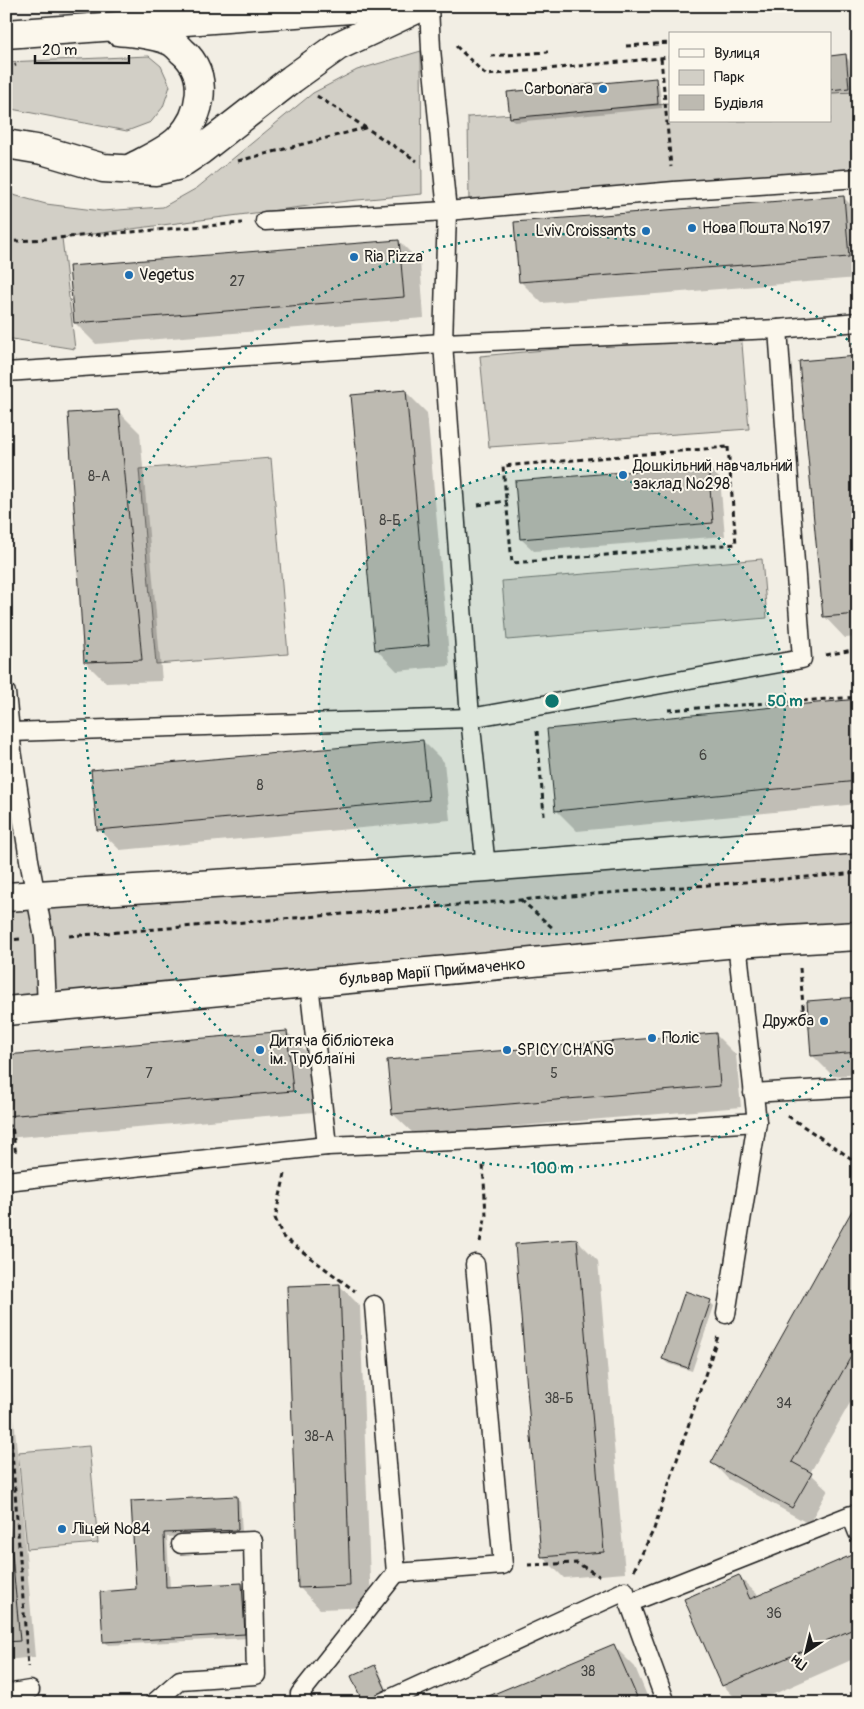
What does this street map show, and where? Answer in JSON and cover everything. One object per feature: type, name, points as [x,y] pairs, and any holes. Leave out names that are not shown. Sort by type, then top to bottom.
[{"type":"main road","points":[[6,34],[393,6]]},
{"type":"main road","points":[[6,144],[42,150],[102,168],[156,171],[177,166],[201,150],[292,79],[338,46],[423,6]]},
{"type":"main road","points":[[89,28],[143,34],[171,42],[192,59],[199,78],[200,98],[192,121],[178,140],[156,155],[128,169]]},
{"type":"main road","points":[[6,897],[486,867],[858,839]]},
{"type":"main road","name":"бульвар Марії Приймаченко","points":[[6,1010],[737,943],[858,936]]},
{"type":"lane","points":[[429,6],[432,59],[447,211],[443,344],[470,718],[486,867]]},
{"type":"lane","points":[[265,221],[447,211],[674,191],[858,178]]},
{"type":"lane","points":[[6,372],[443,344],[778,329],[858,322]]},
{"type":"lane","points":[[10,732],[470,718],[802,659],[778,329]]},
{"type":"lane","points":[[6,693],[10,732],[9,750],[44,938],[47,1007]]},
{"type":"lane","points":[[726,1314],[757,1122],[737,943]]},
{"type":"lane","points":[[309,983],[327,1146]]},
{"type":"lane","points":[[753,1093],[858,1086]]},
{"type":"lane","points":[[12,1181],[327,1146],[479,1140],[757,1122]]},
{"type":"lane","points":[[396,1573],[503,1565],[475,1264]]},
{"type":"lane","points":[[303,1703],[300,1694],[396,1573],[374,1305]]},
{"type":"lane","points":[[381,1703],[627,1597],[851,1514],[858,1533]]},
{"type":"lane","points":[[154,1703],[180,1680],[256,1675],[253,1541],[181,1544]]},
{"type":"lane","points":[[627,1597],[666,1703]]},
{"type":"lane","points":[[6,1694],[30,1690]]},
{"type":"path","points":[[626,46],[669,43]]},
{"type":"path","points":[[456,46],[486,75],[669,57]]},
{"type":"path","points":[[491,56],[548,52]]},
{"type":"path","points":[[661,58],[674,191]]},
{"type":"path","points":[[313,93],[445,180]]},
{"type":"path","points":[[236,162],[366,128]]},
{"type":"path","points":[[6,242],[265,221]]},
{"type":"path","points":[[728,447],[736,544],[512,563],[507,502],[504,466],[728,447]]},
{"type":"path","points":[[495,503],[507,502]]},
{"type":"path","points":[[802,659],[858,649]]},
{"type":"path","points":[[663,711],[858,697]]},
{"type":"path","points":[[537,729],[544,815]]},
{"type":"path","points":[[6,940],[858,873]]},
{"type":"path","points":[[800,962],[804,1019]]},
{"type":"path","points":[[753,1093],[858,1163]]},
{"type":"path","points":[[6,1126],[12,1126],[12,1181]]},
{"type":"path","points":[[475,1264],[486,1215],[483,1164]]},
{"type":"path","points":[[286,1177],[275,1218],[282,1237],[374,1305]]},
{"type":"path","points":[[503,1565],[577,1563],[627,1597],[654,1529],[726,1314]]},
{"type":"path","points":[[6,1370],[30,1690]]},
{"type":"green space","points":[[421,51],[422,194],[347,201],[62,238],[75,349],[6,338],[6,193],[46,204],[102,211],[163,207],[197,188],[313,93],[357,70]]},
{"type":"green space","points":[[149,56],[161,66],[170,86],[163,107],[151,122],[127,131],[6,108],[6,62]]},
{"type":"green space","points":[[858,92],[858,170],[469,203],[468,117],[669,104],[669,122],[832,122],[832,93]]},
{"type":"green space","points":[[741,332],[749,429],[489,447],[480,356]]},
{"type":"green space","points":[[271,458],[288,654],[156,664],[139,469]]},
{"type":"green space","points":[[762,559],[767,618],[507,640],[502,581]]},
{"type":"green space","points":[[858,839],[858,936],[6,1011],[6,897]]},
{"type":"green space","points":[[89,1446],[98,1543],[27,1549],[18,1452]]},
{"type":"building","points":[[846,54],[849,88],[832,90],[832,56]]},
{"type":"building","points":[[656,78],[658,104],[510,118],[507,92]]},
{"type":"building","points":[[844,196],[849,257],[519,282],[514,222]]},
{"type":"building","points":[[399,240],[404,297],[74,323],[69,266]]},
{"type":"building","points":[[857,356],[858,614],[823,617],[799,361]]},
{"type":"building","points":[[406,390],[429,645],[375,650],[351,395]]},
{"type":"building","points":[[119,410],[142,660],[84,662],[68,413]]},
{"type":"building","points":[[708,465],[713,523],[520,539],[515,481]]},
{"type":"building","points":[[858,699],[858,781],[555,811],[547,729]]},
{"type":"building","points":[[423,740],[429,800],[97,830],[91,770]]},
{"type":"building","points":[[858,997],[858,1052],[811,1056],[807,1001]]},
{"type":"building","points":[[287,1031],[293,1091],[6,1116],[6,1055]]},
{"type":"building","points":[[716,1033],[720,1086],[392,1114],[387,1060]]},
{"type":"building","points":[[854,1207],[858,1209],[858,1344],[792,1462],[812,1473],[792,1508],[711,1463]]},
{"type":"building","points":[[577,1239],[604,1552],[541,1557],[515,1244]]},
{"type":"building","points":[[340,1284],[350,1586],[298,1588],[287,1286]]},
{"type":"building","points":[[685,1291],[711,1300],[688,1368],[662,1359]]},
{"type":"building","points":[[6,1488],[20,1641],[6,1642]]},
{"type":"building","points":[[237,1496],[238,1530],[164,1533],[166,1587],[242,1583],[245,1634],[103,1642],[100,1592],[136,1589],[131,1501]]},
{"type":"building","points":[[854,1554],[858,1563],[858,1627],[722,1686],[684,1599],[739,1575],[750,1599]]},
{"type":"building","points":[[614,1644],[637,1697],[623,1703],[472,1703]]},
{"type":"building","points":[[375,1665],[387,1692],[363,1703],[351,1676]]},
{"type":"place","name":"Carbonara","points":[[603,89]]},
{"type":"place","name":"Нова Пошта №197","points":[[692,228]]},
{"type":"place","name":"Lviv Croissants","points":[[646,231]]},
{"type":"place","name":"Ria Pizza","points":[[354,257]]},
{"type":"place","name":"Vegetus","points":[[129,275]]},
{"type":"place","name":"Дошкільний навчальний заклад №298","points":[[623,475]]},
{"type":"place","name":"Дружба","points":[[824,1021]]},
{"type":"place","name":"Поліс","points":[[652,1038]]},
{"type":"place","name":"Дитяча бібліотека ім. Трублаїні","points":[[260,1050]]},
{"type":"place","name":"SPICY CHANG","points":[[507,1050]]},
{"type":"place","name":"Ліцей №84","points":[[62,1529]]}]
